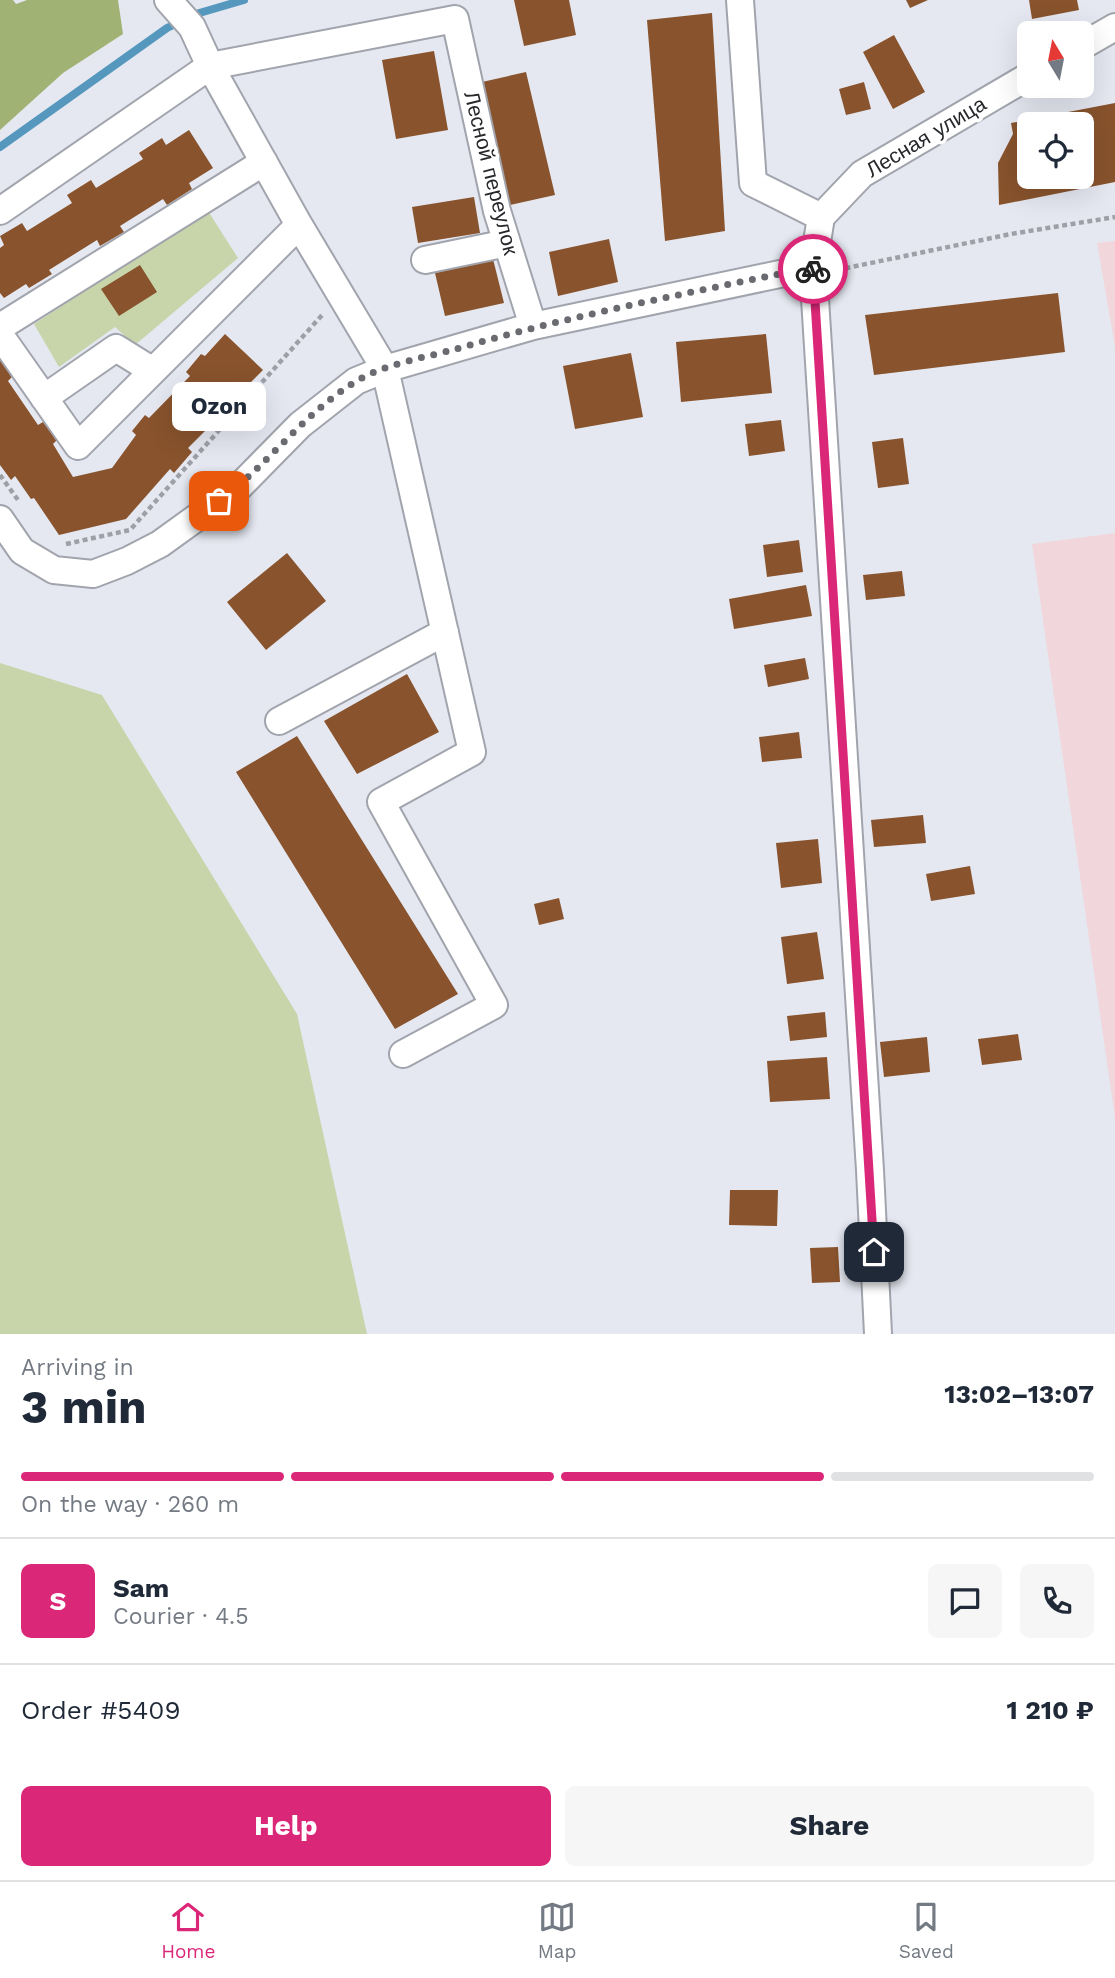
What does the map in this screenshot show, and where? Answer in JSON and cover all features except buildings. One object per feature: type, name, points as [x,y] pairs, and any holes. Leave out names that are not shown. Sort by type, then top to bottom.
[{"type":"street","points":[[740,0],[753,183],[821,216],[814,277],[869,1143],[878,1334]]},
{"type":"street","points":[[179,13],[299,225],[385,369],[472,752],[381,803],[494,1005],[403,1054]]},
{"type":"street","name":"Лесной переулок","points":[[210,66],[455,19],[497,211],[533,326]]},
{"type":"street","points":[[1094,39],[1115,27]]},
{"type":"street","points":[[0,211],[210,66]]},
{"type":"street","name":"Лесная улица","points":[[821,216],[862,174],[1017,83]]},
{"type":"street","points":[[0,327],[264,162]]},
{"type":"street","points":[[0,335],[78,446],[299,225]]},
{"type":"street","points":[[425,260],[507,243]]},
{"type":"street","points":[[0,519],[22,551],[54,570],[93,574],[160,544],[239,486],[300,425],[356,381],[385,369],[533,326],[814,277]]},
{"type":"street","points":[[44,398],[116,348],[153,371]]},
{"type":"street","points":[[279,721],[445,632]]},
{"type":"path","points":[[814,277],[1010,234],[1115,217]]},
{"type":"path","points":[[65,544],[130,530],[340,295]]},
{"type":"path","points":[[0,475],[22,505]]},
{"type":"shaded area","points":[[1115,241],[1115,347],[1097,243]]},
{"type":"shaded area","points":[[1115,533],[1115,1118],[1032,544]]},
{"type":"green space","points":[[0,0],[13,0],[16,4],[27,0],[118,0],[123,34],[63,73],[0,130]]},
{"type":"green space","points":[[208,211],[238,258],[135,345],[115,327],[59,367],[34,324]]},
{"type":"green space","points":[[0,663],[102,695],[297,1014],[367,1334],[0,1334]]},
{"type":"waterway","points":[[0,147],[167,28],[196,14],[244,0]]},
{"type":"way so far","points":[[219,501],[239,486],[300,425],[356,381],[385,369],[533,326],[813,269]]},
{"type":"place","name":"Ozon","points":[[219,501]]},
{"type":"route","points":[[813,269],[874,1252]]}]
